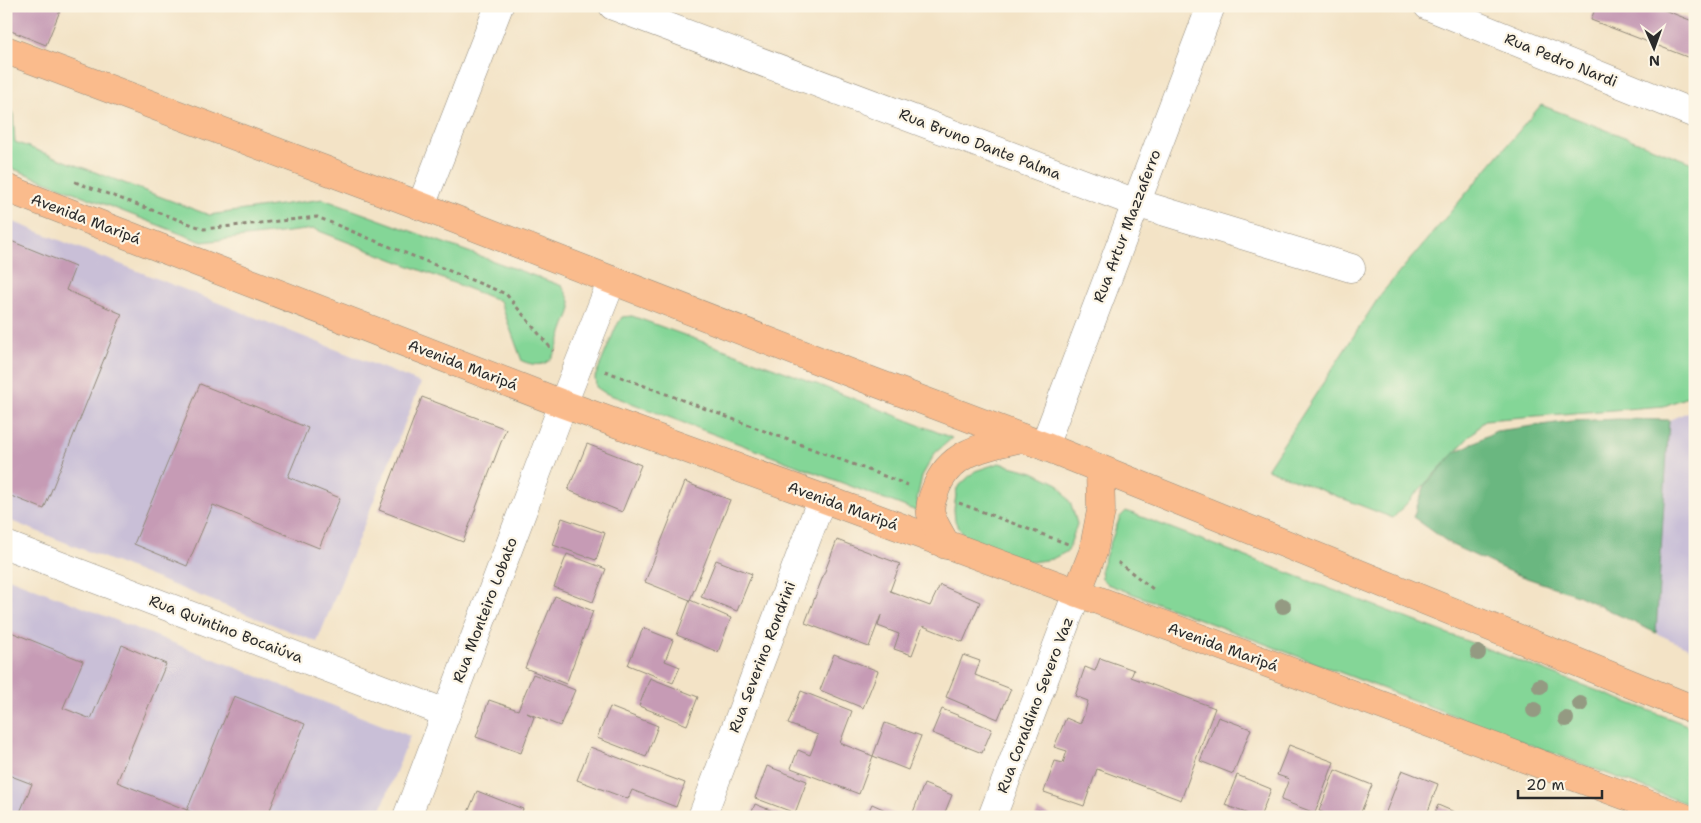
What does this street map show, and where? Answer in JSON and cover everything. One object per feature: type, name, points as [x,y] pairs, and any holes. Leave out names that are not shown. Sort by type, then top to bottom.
[{"type":"main road","points":[[6,50],[421,206],[1033,442],[1695,710]]},
{"type":"main road","name":"Avenida Maripá","points":[[6,188],[563,404],[1683,817]]},
{"type":"main road","points":[[946,545],[931,516],[930,502],[939,478],[957,459],[982,447],[1033,442]]},
{"type":"main road","points":[[1078,593],[1093,552],[1101,511],[1100,469]]},
{"type":"street","points":[[421,206],[499,6]]},
{"type":"street","name":"Rua Bruno Dante Palma","points":[[613,6],[1136,203],[1351,268]]},
{"type":"street","name":"Rua Artur Mazzaferro","points":[[1033,442],[1136,203],[1211,6]]},
{"type":"street","name":"Rua Pedro Nardi","points":[[1428,6],[1695,114]]},
{"type":"street","name":"Rua Monteiro Lobato","points":[[406,817],[612,280]]},
{"type":"street","name":"Rua Severino Rondrini","points":[[702,817],[822,498]]},
{"type":"street","name":"Rua Quintino Bocaiúva","points":[[6,544],[446,713]]},
{"type":"street","name":"Rua Coraldino Severo Vaz","points":[[992,817],[1078,593]]},
{"type":"path","points":[[6,157],[15,160]]},
{"type":"path","points":[[69,180],[204,229],[317,217],[506,294],[555,353],[1121,563],[1159,594]]},
{"type":"shaded area","points":[[6,219],[421,383],[317,642],[6,519]]},
{"type":"shaded area","points":[[1695,409],[1695,651],[1656,633],[1669,420]]},
{"type":"shaded area","points":[[6,577],[410,736],[378,817],[6,817]]},
{"type":"green space","points":[[6,92],[13,114],[15,142],[209,215],[323,199],[562,286],[569,299],[571,308],[554,353],[546,363],[532,364],[522,361],[500,301],[314,229],[202,242],[6,166]]},
{"type":"green space","points":[[1541,105],[1695,164],[1695,394],[1664,406],[1485,420],[1393,518],[1267,469],[1381,294]]},
{"type":"green space","points":[[632,316],[794,375],[952,438],[935,453],[922,476],[917,499],[919,512],[605,393],[596,387],[595,377],[616,327],[622,317]]},
{"type":"green space","points":[[1619,419],[1669,420],[1656,633],[1577,595],[1515,574],[1452,545],[1413,517],[1425,485],[1456,452],[1496,431],[1571,421]]},
{"type":"green space","points":[[999,463],[1033,472],[1058,484],[1071,504],[1077,524],[1068,551],[1052,559],[1032,562],[976,544],[962,533],[955,521],[954,509],[957,488],[975,471]]},
{"type":"green space","points":[[1126,511],[1695,728],[1695,807],[1107,584],[1102,579],[1101,568],[1120,517]]},
{"type":"building","points":[[6,6],[62,6],[46,45],[6,29]]},
{"type":"building","points":[[1596,6],[1654,6],[1695,22],[1695,60],[1591,20]]},
{"type":"building","points":[[6,239],[75,267],[66,290],[122,314],[44,509],[6,494]]},
{"type":"building","points":[[200,384],[308,428],[288,477],[340,498],[319,548],[213,505],[187,566],[134,544]]},
{"type":"building","points":[[422,397],[506,429],[463,542],[379,510]]},
{"type":"building","points":[[587,444],[641,465],[622,512],[568,490]]},
{"type":"building","points":[[685,482],[730,500],[690,600],[645,582]]},
{"type":"building","points":[[562,518],[605,533],[596,560],[553,545]]},
{"type":"building","points":[[837,540],[900,564],[890,591],[930,606],[940,585],[980,602],[963,642],[923,626],[912,655],[894,649],[899,634],[878,626],[881,615],[869,647],[805,623]]},
{"type":"building","points":[[567,554],[606,569],[593,602],[554,587]]},
{"type":"building","points":[[716,560],[752,574],[737,611],[701,597]]},
{"type":"building","points":[[555,596],[593,611],[566,684],[525,668]]},
{"type":"building","points":[[690,600],[731,618],[718,652],[677,635]]},
{"type":"building","points":[[643,628],[673,640],[665,661],[680,667],[673,683],[628,665]]},
{"type":"building","points":[[6,630],[83,661],[63,708],[91,719],[122,645],[166,664],[117,782],[187,810],[184,817],[18,817],[32,784],[6,774]]},
{"type":"building","points":[[834,654],[878,671],[863,708],[820,690]]},
{"type":"building","points":[[963,655],[980,661],[975,675],[1011,689],[998,719],[946,697]]},
{"type":"building","points":[[1100,658],[1134,670],[1131,677],[1215,708],[1181,800],[1097,769],[1084,806],[1044,792],[1055,761],[1063,763],[1067,751],[1054,747],[1066,718],[1080,724],[1084,715],[1088,701],[1075,696],[1085,667],[1095,671]]},
{"type":"building","points":[[533,674],[575,690],[560,726],[527,713],[534,717],[521,753],[476,737],[489,700],[518,710]]},
{"type":"building","points":[[650,678],[698,697],[687,725],[639,706]]},
{"type":"building","points":[[801,691],[852,711],[840,743],[873,756],[859,794],[791,768],[798,750],[810,755],[818,735],[788,724]]},
{"type":"building","points":[[234,696],[305,724],[267,817],[204,817],[187,810]]},
{"type":"building","points":[[610,707],[658,726],[646,757],[597,738]]},
{"type":"building","points":[[942,709],[992,729],[982,753],[932,733]]},
{"type":"building","points":[[1218,717],[1251,729],[1233,774],[1200,761]]},
{"type":"building","points":[[885,723],[921,736],[908,770],[873,756]]},
{"type":"building","points":[[1289,745],[1334,762],[1315,813],[1281,800],[1289,779],[1277,775]]},
{"type":"building","points":[[590,747],[685,783],[676,807],[632,790],[628,799],[577,780]]},
{"type":"building","points":[[767,766],[807,781],[795,813],[755,798]]},
{"type":"building","points":[[1335,770],[1372,785],[1359,817],[1334,817],[1319,811]]},
{"type":"building","points":[[1402,770],[1438,784],[1426,817],[1384,817]]},
{"type":"building","points":[[1237,775],[1271,789],[1260,817],[1225,805]]},
{"type":"building","points":[[924,784],[952,795],[943,817],[917,817],[912,815]]},
{"type":"building","points":[[477,791],[523,809],[520,817],[466,817]]},
{"type":"building","points":[[755,804],[788,817],[750,817]]},
{"type":"building","points":[[872,804],[901,817],[866,817]]},
{"type":"building","points":[[1438,805],[1466,817],[1433,817]]},
{"type":"building","points":[[1038,810],[1054,817],[1035,817]]}]
